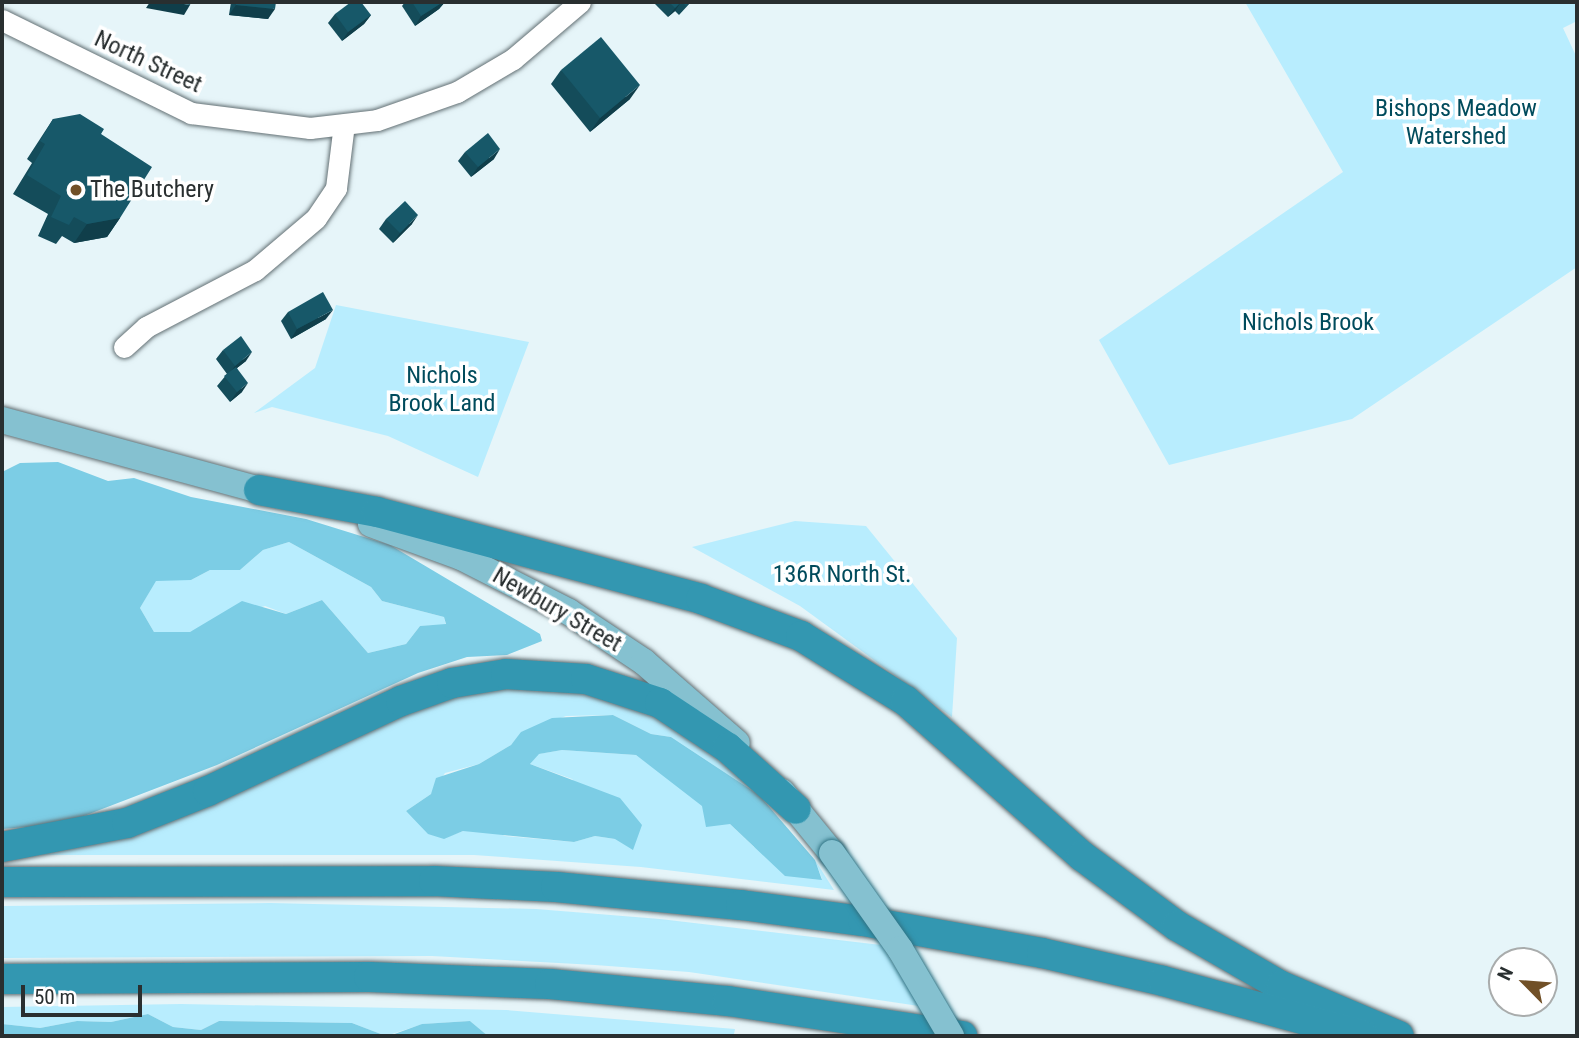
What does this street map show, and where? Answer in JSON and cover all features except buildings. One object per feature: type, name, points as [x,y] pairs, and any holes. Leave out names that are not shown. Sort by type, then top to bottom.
[{"type":"highway","points":[[259,490],[377,512],[688,595],[801,636],[906,701],[1091,863],[1177,926],[1281,986],[1399,1036]]},
{"type":"highway","points":[[2,847],[127,823],[208,791],[401,701],[452,683],[506,674],[586,679],[660,703],[728,748],[796,808]]},
{"type":"highway","points":[[2,882],[421,881],[716,902],[863,921],[1042,953],[1186,987],[1364,1036]]},
{"type":"highway","points":[[2,979],[369,977],[550,984],[740,1002],[962,1036]]},
{"type":"main road","name":"Newbury Street","points":[[2,420],[59,438],[259,490],[431,544],[569,612],[691,701],[796,808],[832,853],[900,949],[951,1036]]},
{"type":"main road","points":[[2,429],[59,438]]},
{"type":"street","name":"North Street","points":[[2,20],[191,113],[274,126],[344,124],[412,111],[457,92],[513,59],[580,2]]},
{"type":"street","points":[[124,347],[146,327],[255,270],[316,218],[336,188],[344,124]]},
{"type":"green space","points":[[1245,2],[1577,2],[1577,21],[1563,28],[1577,58],[1577,267],[1352,419],[1169,465],[1099,340],[1343,172]]},
{"type":"green space","name":"Nichols Brook Land","points":[[336,305],[529,342],[478,477],[388,436],[272,407],[254,413],[315,368]]},
{"type":"green space","name":"136R North St.","points":[[795,521],[866,526],[957,638],[952,717],[800,606],[692,547]]},
{"type":"green space","points":[[289,542],[371,587],[382,601],[444,617],[446,625],[420,626],[406,644],[368,653],[322,600],[286,614],[265,606],[190,632],[154,632],[140,608],[156,580],[191,580],[210,570],[240,570],[263,550]]},
{"type":"green space","points":[[521,683],[629,701],[694,735],[759,795],[671,737],[651,734],[613,715],[566,716],[522,732],[511,745],[479,764],[445,773],[431,794],[406,811],[416,820],[444,838],[463,831],[494,831],[505,836],[574,842],[595,836],[615,839],[572,779],[530,764],[538,754],[562,750],[636,755],[730,824],[754,847],[822,879],[815,860],[834,890],[641,867],[474,855],[42,855],[416,706]]},
{"type":"green space","points":[[270,903],[536,909],[660,919],[881,945],[919,1006],[689,972],[432,956],[2,958],[2,906]]},
{"type":"green space","points":[[181,1004],[506,1010],[735,1029],[734,1034],[672,1036],[488,1036],[470,1021],[423,1024],[386,1036],[352,1023],[219,1021],[201,1030],[173,1027],[148,1014],[111,1022],[77,1021],[40,1028],[2,1024],[2,1007]]},
{"type":"shaded area","points":[[58,462],[108,481],[134,478],[191,497],[306,519],[390,545],[540,634],[542,641],[507,655],[467,657],[418,673],[217,765],[63,824],[2,829],[2,472],[20,463]],"holes":[[[289,542],[371,587],[382,601],[444,617],[446,624],[420,626],[406,644],[368,653],[322,600],[286,614],[242,601],[190,632],[154,632],[140,608],[156,581],[191,580],[210,570],[240,570],[263,550]]]},
{"type":"shaded area","points":[[613,715],[651,734],[671,737],[759,795],[815,860],[822,880],[785,876],[730,824],[706,827],[702,806],[636,755],[562,750],[539,754],[530,764],[620,798],[642,825],[633,850],[615,839],[595,836],[574,842],[463,831],[444,839],[428,834],[406,811],[431,794],[436,778],[479,764],[511,745],[521,732],[552,718]]},
{"type":"shaded area","points":[[148,1014],[173,1027],[201,1030],[219,1021],[352,1023],[386,1036],[2,1036],[2,1024],[40,1028],[77,1021],[111,1022]]},
{"type":"shaded area","points":[[470,1021],[488,1036],[389,1036],[422,1024]]},
{"type":"place","name":"The Butchery","points":[[76,190]]},
{"type":"park label","name":"Bishops Meadow Watershed","points":[[1456,123]]},
{"type":"park label","name":"Nichols Brook","points":[[1308,323]]}]
